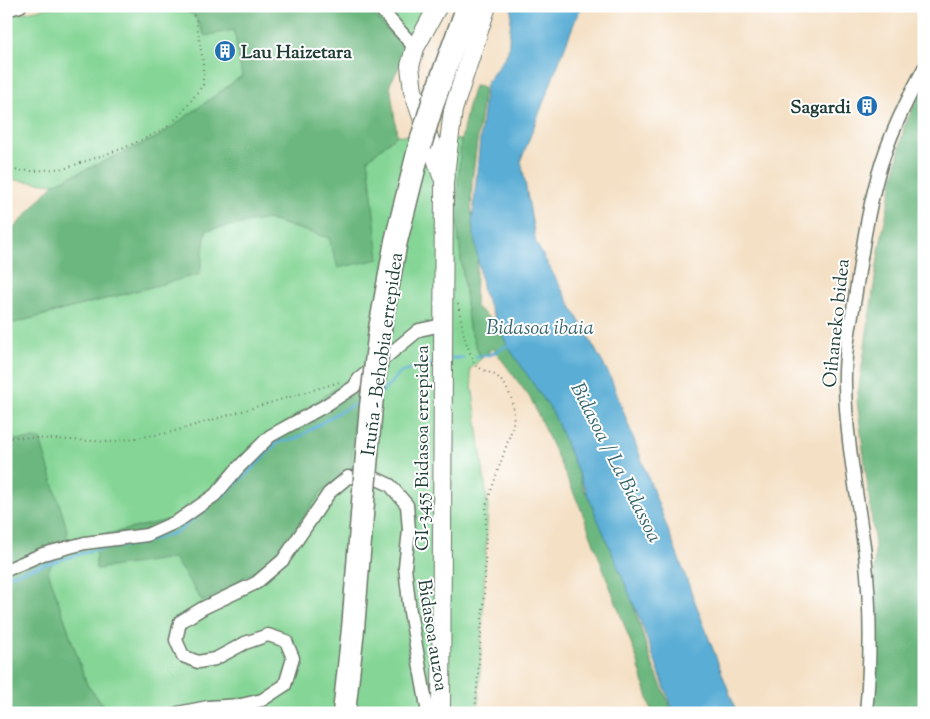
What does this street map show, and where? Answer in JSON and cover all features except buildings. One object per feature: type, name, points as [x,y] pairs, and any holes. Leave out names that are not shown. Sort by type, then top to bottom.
[{"type":"highway","name":"Iruña - Behobia errepidea","points":[[344,713],[353,630],[371,406],[380,328],[396,241],[434,99],[468,6]]},
{"type":"street","points":[[6,10],[20,6]]},
{"type":"street","points":[[378,6],[415,48]]},
{"type":"street","points":[[438,6],[415,48],[410,66],[411,80],[424,137],[444,183]]},
{"type":"street","points":[[444,183],[450,127],[457,95],[487,6]]},
{"type":"street","name":"Oihaneko bidea","points":[[866,713],[870,654],[870,616],[865,556],[851,458],[845,384],[849,332],[862,248],[878,175],[899,117],[924,68]]},
{"type":"street","points":[[424,137],[442,132],[450,127]]},
{"type":"street","name":"GI-3455 Bidasoa errepidea","points":[[441,713],[444,183]]},
{"type":"street","points":[[6,570],[44,554],[85,543],[147,535],[178,521],[215,495],[238,468],[270,436],[324,407],[354,387],[359,379],[419,330],[442,325]]},
{"type":"street","name":"Bidasoa auzoa","points":[[178,713],[210,710],[262,700],[285,685],[294,658],[286,641],[268,635],[245,642],[215,659],[198,662],[183,656],[176,640],[180,622],[203,608],[256,583],[283,560],[329,493],[348,477],[377,479],[390,485],[407,505],[409,530],[405,567],[410,612],[428,713]]},
{"type":"path","points":[[6,170],[34,171],[66,168],[124,148],[165,129],[181,114],[203,85],[196,20],[191,11],[181,6]]},
{"type":"path","points":[[458,304],[464,336],[474,366],[497,376],[505,385],[511,397],[514,411],[511,432],[486,506],[485,581],[475,713]]},
{"type":"path","points":[[6,438],[110,442],[168,433],[356,377],[359,379]]},
{"type":"green space","points":[[57,6],[173,6],[234,30],[242,76],[158,137],[54,184],[6,179],[6,16]]},
{"type":"green space","points":[[173,6],[366,6],[407,52],[390,84],[397,135],[368,159],[379,259],[338,268],[329,238],[267,219],[206,230],[200,274],[6,325],[6,228],[15,227],[54,184],[158,137],[242,76],[234,30],[205,36],[194,15]]},
{"type":"green space","points":[[366,6],[428,6],[407,52]]},
{"type":"green space","points":[[924,85],[924,713],[871,713],[875,545],[857,400],[880,245],[904,127]]},
{"type":"green space","points":[[474,86],[484,87],[472,181],[471,212],[481,227],[475,306],[493,321],[567,431],[583,489],[605,516],[651,661],[673,713],[652,713],[637,659],[581,509],[531,399],[493,348],[481,359],[469,328],[456,214],[461,140]]},
{"type":"green space","points":[[397,135],[461,140],[456,214],[469,328],[481,359],[470,369],[488,507],[478,713],[110,713],[87,685],[48,571],[68,533],[6,440],[6,325],[199,274],[206,230],[267,219],[329,238],[378,259],[368,159]],"holes":[[[351,471],[322,491],[272,561],[203,602],[174,558]]]},
{"type":"green space","points":[[358,373],[351,471],[322,491],[272,561],[203,602],[174,558],[96,569],[95,537],[185,516],[250,447]]},
{"type":"green space","points":[[40,439],[68,533],[48,571],[87,685],[110,713],[6,713],[6,440]]},
{"type":"water","name":"Bidasoa ibaia","points":[[512,6],[582,6],[521,160],[536,243],[610,376],[737,713],[674,713],[638,615],[553,413],[507,345],[483,292],[472,223],[480,139],[486,84],[508,52]]},
{"type":"waterway","points":[[476,357],[492,354],[510,344]]},
{"type":"waterway","points":[[452,358],[463,358]]},
{"type":"waterway","points":[[381,392],[401,372],[434,363]]},
{"type":"waterway","points":[[221,497],[278,442],[296,439],[337,413],[362,401]]},
{"type":"waterway","points":[[6,576],[93,550],[142,543],[177,532],[208,507]]},
{"type":"place","name":"Lau Haizetara","points":[[225,51]]},
{"type":"place","name":"Sagardi","points":[[867,106]]},
{"type":"water label","name":"Bidasoa / La Bidassoa","points":[[617,462]]}]
